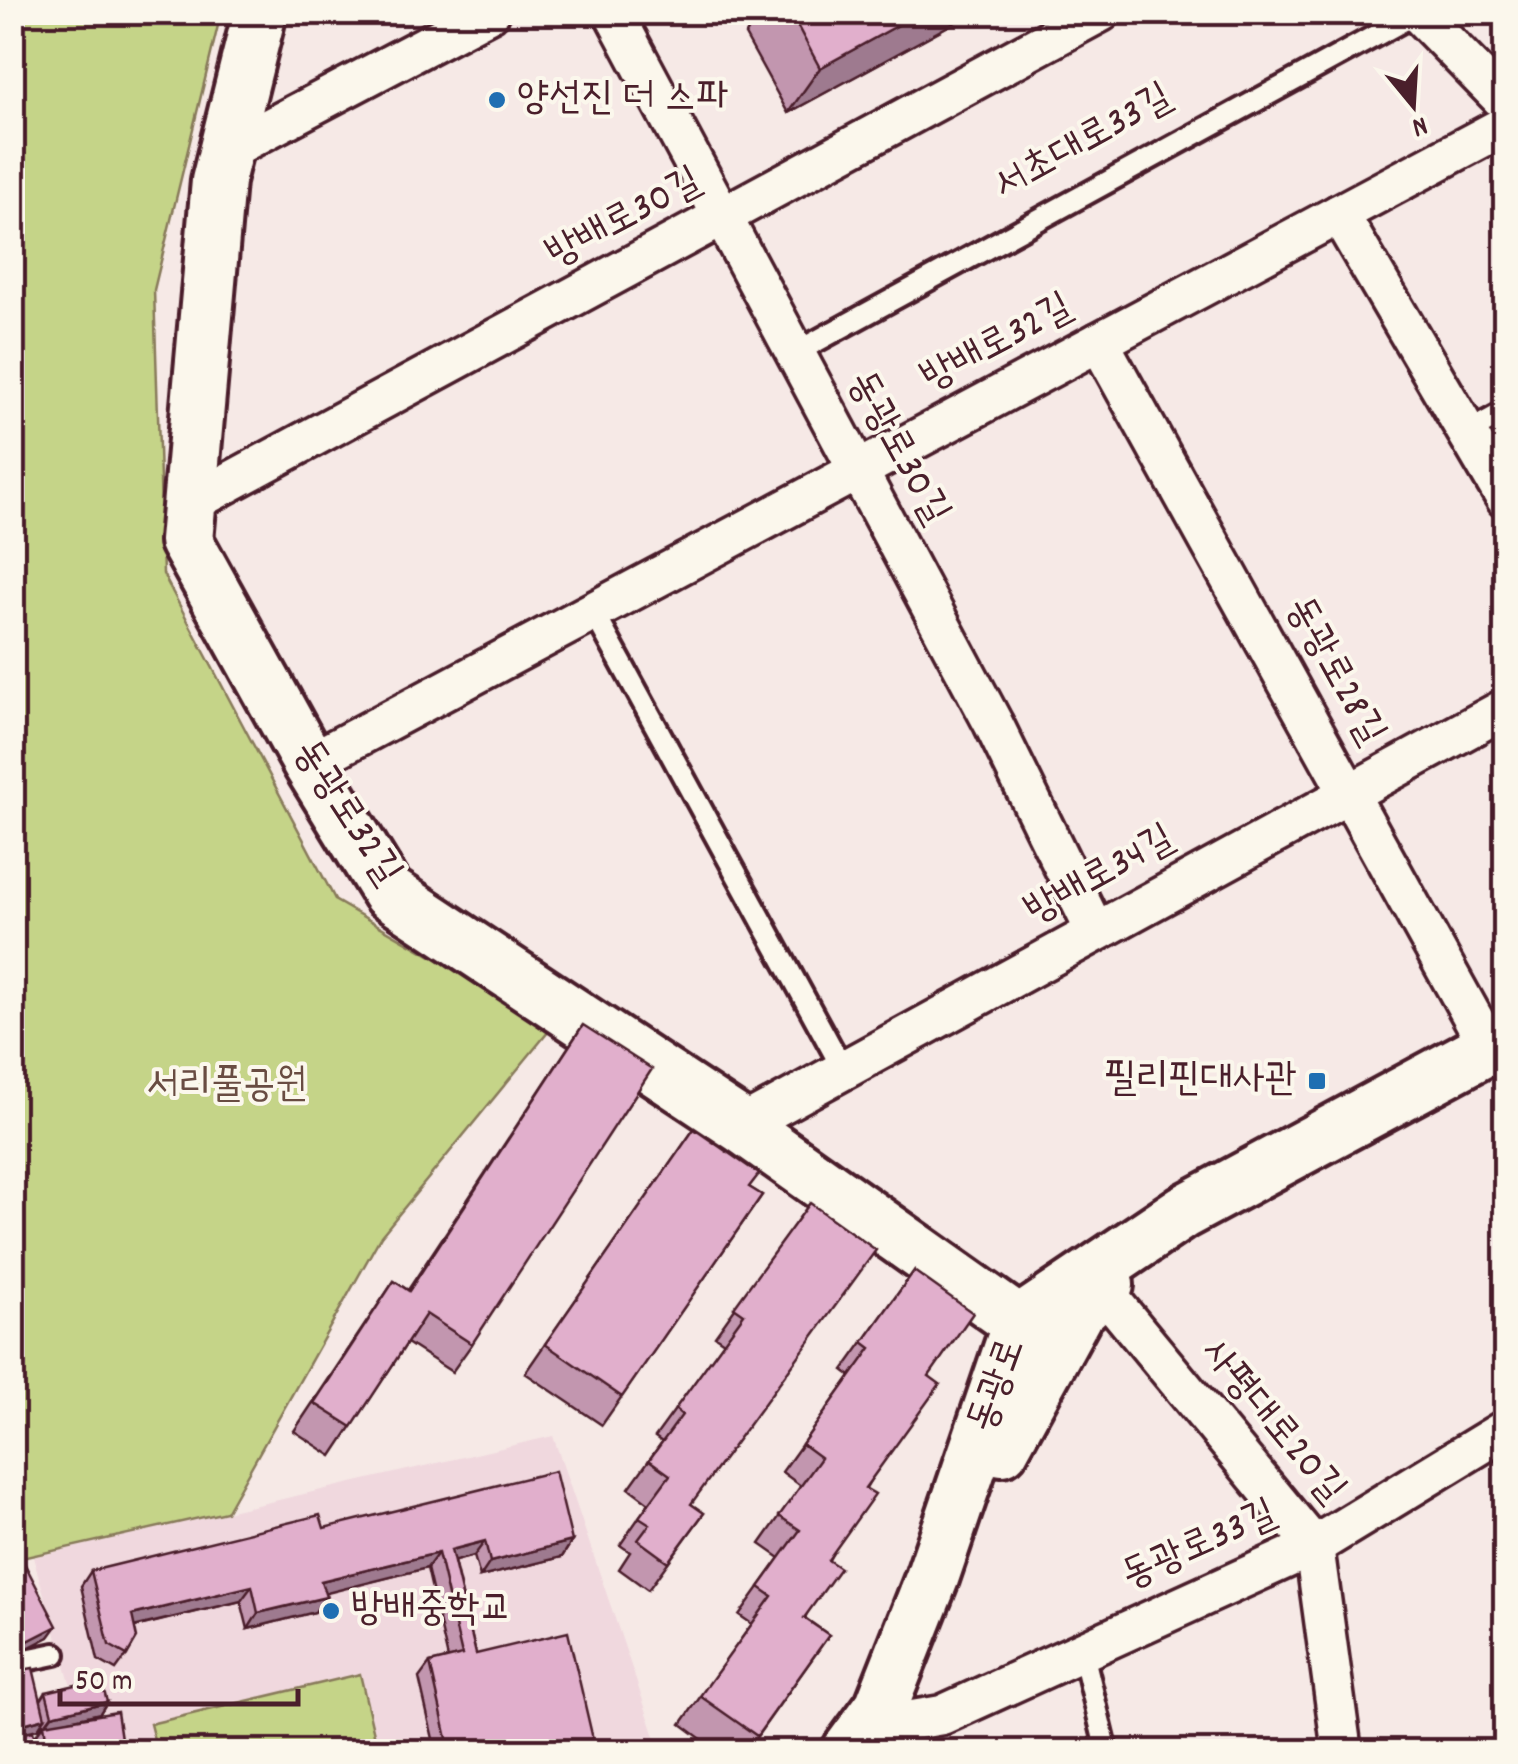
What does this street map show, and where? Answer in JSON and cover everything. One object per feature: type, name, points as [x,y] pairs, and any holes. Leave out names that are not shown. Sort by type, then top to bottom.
[{"type":"street","name":"동광로32길","points":[[260,12],[218,181],[186,541],[309,763],[388,892],[741,1126],[1019,1323]]},
{"type":"street","points":[[226,151],[490,12]]},
{"type":"street","name":"동광로30길","points":[[614,12],[992,723],[1094,931]]},
{"type":"street","name":"방배로30길","points":[[190,504],[1101,12]]},
{"type":"street","name":"서초대로33길","points":[[1417,13],[1506,102]]},
{"type":"street","name":"방배로32길","points":[[309,763],[1506,125]]},
{"type":"street","points":[[1339,214],[1506,498]]},
{"type":"street","name":"동광로28길","points":[[1099,342],[1348,792],[1497,1042]]},
{"type":"street","name":"방배로34길","points":[[741,1126],[1506,708]]},
{"type":"street","name":"동광로","points":[[862,1744],[881,1707],[932,1578],[1019,1323],[1183,1212],[1497,1042]]},
{"type":"street","name":"동광로","points":[[932,1578],[1078,1312],[1183,1212]]},
{"type":"street","name":"사평대로20길","points":[[1102,1290],[1314,1546],[1342,1752]]},
{"type":"street","name":"동광로33길","points":[[862,1744],[942,1715],[1082,1648],[1314,1546],[1506,1429]]},
{"type":"lane","name":"서초대로33길","points":[[793,354],[1417,13]]},
{"type":"lane","points":[[1468,432],[1506,411]]},
{"type":"lane","points":[[593,612],[844,1071]]},
{"type":"lane","points":[[1082,1648],[1106,1752]]},
{"type":"lane","points":[[12,1664],[55,1654]]},
{"type":"shaded area","name":"방배중학교","points":[[553,1436],[660,1751],[121,1751],[92,1682],[70,1683],[33,1557]]},
{"type":"green space","name":"서리풀공원","points":[[12,13],[221,13],[154,290],[163,574],[336,901],[553,1026],[381,1236],[226,1512],[13,1560]]},
{"type":"green space","points":[[360,1674],[378,1751],[157,1751],[150,1724]]},
{"type":"building","points":[[790,12],[922,12],[820,68]]},
{"type":"building","points":[[583,1025],[652,1069],[472,1344],[426,1314],[352,1427],[314,1403],[394,1281],[409,1291]]},
{"type":"building","points":[[694,1129],[759,1174],[749,1187],[762,1195],[622,1397],[545,1344]]},
{"type":"building","points":[[810,1203],[876,1250],[691,1504],[704,1513],[668,1562],[638,1540],[650,1524],[639,1517],[670,1475],[649,1460],[682,1415],[675,1409],[744,1314],[734,1307]]},
{"type":"building","points":[[914,1271],[973,1313],[929,1376],[940,1384],[865,1488],[875,1494],[828,1560],[840,1568],[804,1618],[829,1635],[757,1736],[700,1696],[772,1596],[759,1587],[800,1530],[779,1516],[821,1458],[802,1444],[871,1348],[863,1342]]},
{"type":"building","points":[[555,1471],[572,1541],[490,1562],[485,1541],[451,1550],[476,1654],[568,1632],[596,1752],[450,1752],[430,1663],[462,1655],[438,1553],[321,1581],[326,1597],[258,1613],[252,1586],[132,1615],[137,1638],[127,1655],[109,1645],[91,1571],[320,1515],[324,1528]]},
{"type":"building","points":[[19,1553],[57,1626],[14,1648],[12,1556]]},
{"type":"building","points":[[33,1668],[45,1718],[12,1727],[12,1672]]},
{"type":"building","points":[[101,1679],[107,1702],[52,1715],[46,1692]]},
{"type":"building","points":[[117,1712],[123,1752],[48,1752],[44,1724]]},
{"type":"building","points":[[33,1731],[38,1752],[12,1752],[12,1736]]},
{"type":"place","name":"양선진 더 스파","points":[[497,100]]},
{"type":"place","name":"필리핀대사관","points":[[1317,1081]]},
{"type":"place","name":"방배중학교","points":[[331,1611]]}]
